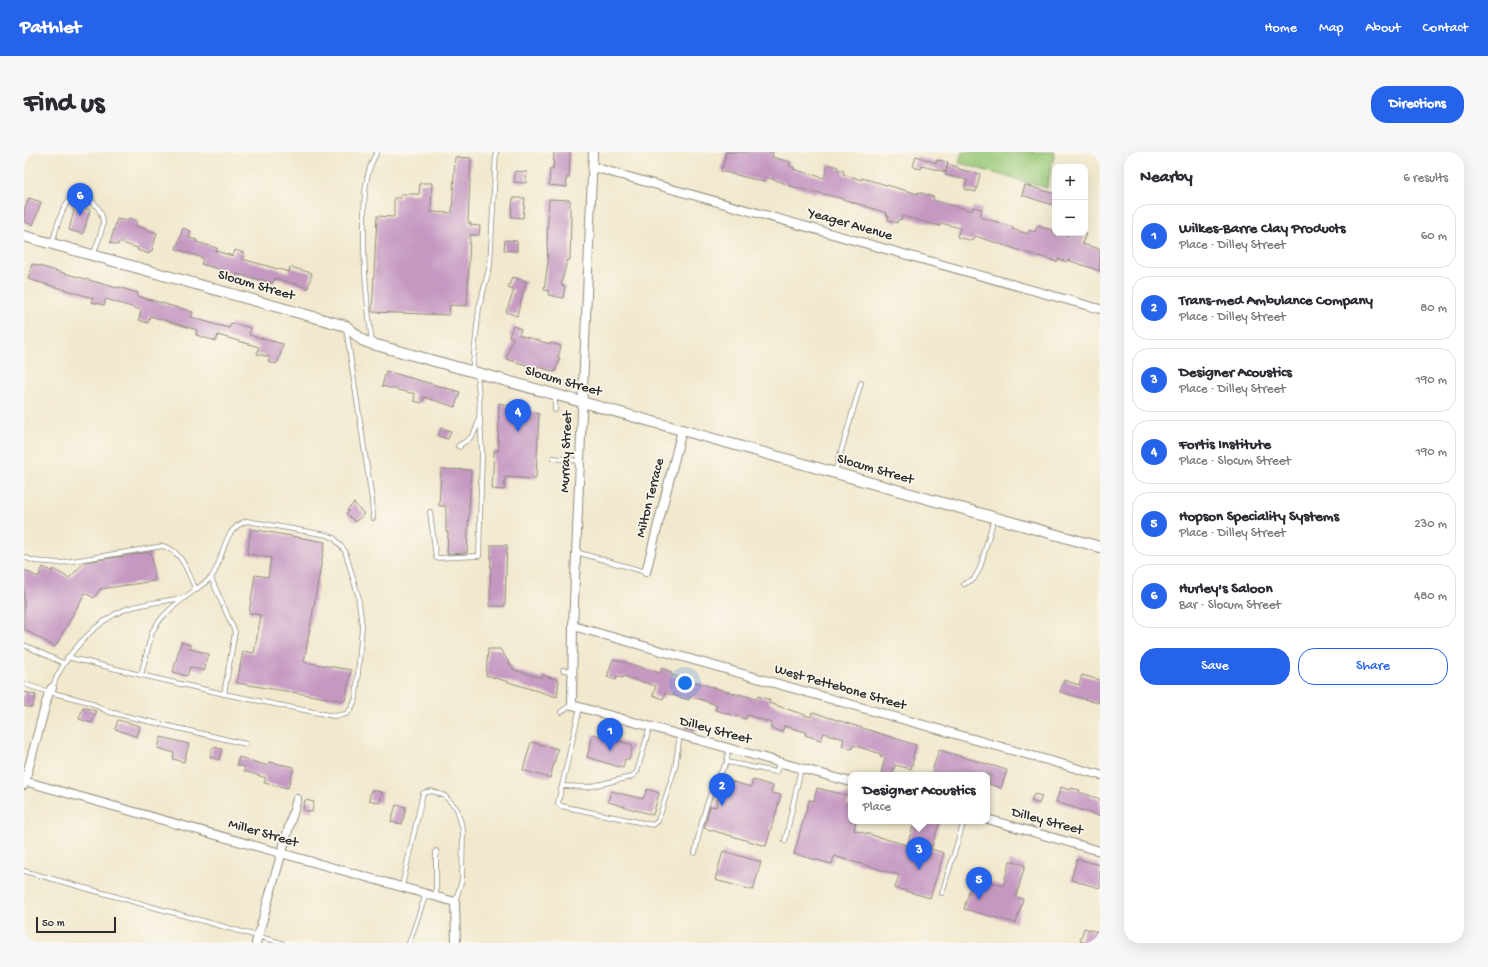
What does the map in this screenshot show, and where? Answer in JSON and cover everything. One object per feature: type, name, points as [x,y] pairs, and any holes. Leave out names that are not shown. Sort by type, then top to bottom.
[{"type":"street","name":"Murray Street","points":[[576,706],[572,671],[573,626],[593,152]]},
{"type":"street","name":"Yeager Avenue","points":[[593,167],[1100,309]]},
{"type":"street","name":"Slocum Street","points":[[24,236],[346,326],[362,340],[372,344],[1100,547]]},
{"type":"street","name":"Milton Terrace","points":[[646,572],[682,430]]},
{"type":"street","name":"West Pettebone Street","points":[[573,626],[1100,775]]},
{"type":"street","points":[[24,783],[50,690]]},
{"type":"street","name":"Dilley Street","points":[[576,706],[848,781]]},
{"type":"street","name":"Miller Street","points":[[24,783],[281,852],[456,902]]},
{"type":"street","points":[[257,940],[297,799]]},
{"type":"street","name":"Dilley Street","points":[[990,820],[1100,851]]},
{"type":"street","points":[[456,902],[456,943]]},
{"type":"lane","points":[[372,344],[364,270],[364,201],[368,171],[377,152]]},
{"type":"lane","points":[[430,512],[436,558],[479,556],[482,452],[480,418],[474,372],[479,308],[490,265],[496,152]]},
{"type":"lane","points":[[52,244],[63,208],[74,197],[83,196],[91,200],[98,207],[102,216],[100,236],[93,256]]},
{"type":"lane","points":[[346,326],[372,500],[373,518]]},
{"type":"lane","points":[[835,473],[861,383]]},
{"type":"lane","points":[[555,395],[555,410]]},
{"type":"lane","points":[[460,447],[458,446],[470,439],[478,426],[480,418]]},
{"type":"lane","points":[[553,458],[580,461]]},
{"type":"lane","points":[[964,584],[974,579],[980,568],[994,517]]},
{"type":"lane","points":[[67,657],[141,675],[224,694],[334,716],[346,714],[351,710],[356,698],[362,626],[358,595],[345,551],[334,538],[327,535],[247,521],[234,527],[225,542],[219,566],[211,578],[169,611],[155,626],[152,632],[141,675]]},
{"type":"lane","points":[[24,557],[34,561],[60,563],[163,546],[174,550],[178,554],[196,590]]},
{"type":"lane","points":[[576,552],[646,572]]},
{"type":"lane","points":[[211,578],[235,632],[224,694]]},
{"type":"lane","points":[[50,690],[67,657],[81,642],[107,619],[116,614],[142,605],[186,598]]},
{"type":"lane","points":[[24,645],[63,663]]},
{"type":"lane","points":[[563,670],[572,671]]},
{"type":"lane","points":[[24,684],[89,702],[109,712],[246,744]]},
{"type":"lane","points":[[561,712],[576,706]]},
{"type":"lane","points":[[576,706],[558,803],[561,806],[653,825],[658,821],[675,768],[680,734]]},
{"type":"lane","points":[[562,786],[588,787],[631,777],[637,772],[650,726]]},
{"type":"lane","points":[[695,853],[700,824],[717,777],[727,762],[728,748]]},
{"type":"lane","points":[[727,762],[776,772],[780,762]]},
{"type":"lane","points":[[785,841],[802,768]]},
{"type":"lane","points":[[402,886],[423,792],[432,791],[445,796],[457,809],[463,830],[462,880],[456,902]]},
{"type":"lane","points":[[942,893],[963,824]]},
{"type":"lane","points":[[436,851],[436,896]]},
{"type":"lane","points":[[24,871],[257,940],[282,943]]},
{"type":"lane","points":[[409,943],[426,893]]},
{"type":"green space","points":[[962,152],[1055,152],[1047,188],[959,163]]},
{"type":"building","points":[[554,152],[570,152],[569,178],[566,178],[567,187],[549,185],[550,169],[553,170]]},
{"type":"building","points":[[726,152],[773,152],[772,157],[790,162],[789,166],[794,167],[793,169],[824,178],[828,164],[838,167],[837,169],[844,171],[843,174],[862,180],[862,178],[918,194],[918,192],[934,197],[933,200],[972,211],[973,207],[982,209],[980,217],[1013,227],[1012,229],[1028,234],[1029,230],[1035,232],[1037,226],[1052,230],[1052,236],[1085,236],[1082,244],[1100,249],[1100,271],[1068,260],[1067,262],[1058,259],[1057,262],[975,236],[973,241],[957,237],[960,228],[941,223],[940,226],[902,216],[901,220],[898,219],[897,223],[888,220],[889,216],[886,216],[887,213],[836,197],[784,184],[766,177],[764,182],[721,171]]},
{"type":"building","points":[[916,156],[936,163],[937,160],[948,162],[946,172],[922,166],[921,169],[913,167]]},
{"type":"building","points":[[455,157],[471,158],[468,223],[471,223],[470,225],[480,226],[479,235],[470,235],[467,306],[450,305],[449,315],[372,312],[377,216],[394,217],[394,198],[401,198],[401,194],[419,194],[420,183],[432,183],[431,212],[452,213]]},
{"type":"building","points":[[948,164],[958,167],[958,169],[980,174],[976,192],[965,189],[967,180],[945,175]]},
{"type":"building","points":[[515,171],[527,172],[526,183],[514,182]]},
{"type":"building","points":[[1025,185],[1052,193],[1052,205],[1022,195]]},
{"type":"building","points":[[29,198],[41,202],[33,225],[24,222],[24,210]]},
{"type":"building","points":[[513,198],[525,198],[523,218],[511,217]]},
{"type":"building","points":[[549,199],[570,200],[570,260],[567,260],[561,285],[565,286],[563,298],[548,295],[549,291],[544,290],[548,262],[547,243]]},
{"type":"building","points":[[75,206],[90,210],[83,234],[69,230]]},
{"type":"building","points":[[129,218],[137,221],[136,226],[157,233],[152,251],[151,250],[149,254],[137,250],[138,248],[119,242],[118,245],[110,243],[117,219],[128,221]]},
{"type":"building","points":[[183,228],[191,231],[189,238],[197,240],[196,242],[217,248],[216,251],[233,256],[235,250],[244,253],[242,259],[289,272],[290,267],[312,273],[308,288],[275,278],[273,283],[237,274],[236,277],[228,274],[229,272],[201,264],[203,258],[176,249]]},
{"type":"building","points":[[505,240],[517,241],[517,251],[504,250]]},
{"type":"building","points":[[32,264],[138,293],[137,296],[193,312],[191,317],[217,325],[229,328],[231,323],[251,328],[249,335],[283,344],[279,359],[276,364],[268,362],[270,357],[257,354],[259,347],[218,335],[216,341],[196,335],[197,330],[150,316],[148,323],[139,320],[141,310],[106,299],[104,305],[92,302],[93,298],[28,279]]},
{"type":"building","points":[[512,277],[526,281],[517,316],[506,312],[514,290],[508,288]]},
{"type":"building","points":[[513,326],[521,329],[519,335],[561,346],[558,358],[560,358],[555,372],[506,359],[513,338],[509,336]]},
{"type":"building","points":[[386,371],[460,392],[455,407],[424,397],[422,403],[414,401],[415,394],[382,386]]},
{"type":"building","points":[[499,403],[539,414],[536,479],[505,477],[504,490],[492,489],[494,451],[498,451]]},
{"type":"building","points":[[441,428],[451,431],[448,439],[438,436]]},
{"type":"building","points":[[441,469],[471,470],[467,553],[447,554],[448,532],[446,532],[446,506],[439,506]]},
{"type":"building","points":[[354,503],[364,514],[355,522],[346,513]]},
{"type":"building","points":[[251,529],[325,542],[304,662],[351,670],[345,701],[237,683],[243,651],[254,653],[261,615],[249,613],[255,575],[268,577],[271,558],[247,554]]},
{"type":"building","points":[[491,545],[507,545],[505,606],[490,606]]},
{"type":"building","points":[[151,552],[155,581],[100,589],[94,598],[85,593],[55,647],[24,629],[24,570],[38,577],[43,567],[52,572],[53,569],[69,578],[85,562]]},
{"type":"building","points":[[181,642],[191,645],[190,649],[209,654],[204,671],[190,667],[187,676],[173,672]]},
{"type":"building","points":[[488,649],[500,649],[514,670],[542,678],[542,675],[559,680],[557,697],[486,675]]},
{"type":"building","points":[[613,659],[660,673],[662,668],[672,672],[671,675],[739,695],[757,699],[758,696],[770,700],[769,703],[811,717],[812,712],[916,745],[911,769],[895,765],[893,772],[881,772],[885,758],[880,757],[881,754],[853,745],[852,749],[842,746],[844,739],[824,733],[821,740],[805,735],[806,732],[784,726],[782,732],[770,728],[772,723],[747,715],[746,719],[715,710],[717,705],[693,697],[690,697],[689,700],[665,693],[663,699],[653,695],[656,686],[623,676],[623,678],[617,676],[616,680],[607,677]]},
{"type":"building","points":[[1082,675],[1100,680],[1100,697],[1098,703],[1060,692],[1064,680],[1079,685]]},
{"type":"building","points":[[24,692],[36,695],[32,708],[24,706]]},
{"type":"building","points":[[83,707],[96,711],[92,723],[79,719]]},
{"type":"building","points":[[118,720],[140,726],[137,737],[115,729]]},
{"type":"building","points":[[688,720],[697,724],[695,732],[685,729]]},
{"type":"building","points":[[593,734],[633,745],[629,760],[625,759],[623,768],[587,757]]},
{"type":"building","points":[[161,737],[189,744],[184,762],[173,759],[174,753],[158,748]]},
{"type":"building","points":[[531,742],[558,749],[550,778],[523,770]]},
{"type":"building","points":[[213,747],[222,749],[219,760],[210,757]]},
{"type":"building","points":[[939,750],[1007,770],[1001,788],[990,784],[990,772],[932,771]]},
{"type":"building","points":[[239,757],[268,766],[269,762],[294,767],[288,788],[264,783],[266,778],[244,771],[245,767],[237,765]]},
{"type":"building","points":[[723,779],[751,787],[753,780],[773,786],[771,793],[781,795],[766,846],[704,828],[710,806],[716,807]]},
{"type":"building","points":[[1061,787],[1070,790],[1071,788],[1080,790],[1079,792],[1100,799],[1100,816],[1056,802]]},
{"type":"building","points":[[817,788],[848,796],[848,824],[855,824],[854,830],[907,845],[914,824],[939,824],[931,849],[944,853],[930,898],[895,888],[899,875],[834,856],[832,864],[794,854],[809,800],[814,801]]},
{"type":"building","points":[[647,789],[659,793],[653,815],[608,802],[611,791],[643,799]]},
{"type":"building","points":[[371,790],[382,792],[380,803],[369,800]]},
{"type":"building","points":[[1034,794],[1042,796],[1039,804],[1031,801]]},
{"type":"building","points":[[305,800],[314,802],[312,812],[303,810]]},
{"type":"building","points":[[396,805],[406,807],[402,824],[391,822]]},
{"type":"building","points":[[723,851],[761,862],[753,890],[715,880]]},
{"type":"building","points":[[1077,859],[1100,865],[1100,888],[1071,880]]},
{"type":"building","points":[[1010,861],[1025,865],[1016,897],[1023,899],[1016,923],[964,909],[973,877],[1003,886]]},
{"type":"building","points":[[1084,928],[1100,933],[1100,943],[1087,943],[1080,941]]},
{"type":"place","name":"Hurley's Saloon","points":[[80,216]]},
{"type":"place","name":"Fortis Institute","points":[[518,432]]},
{"type":"place","name":"Wilkes-Barre Clay Products","points":[[610,751]]},
{"type":"place","name":"Trans-med Ambulance Company","points":[[722,806]]},
{"type":"place","name":"Designer Acoustics","points":[[919,870]]},
{"type":"place","name":"Hopson Speciality Systems","points":[[979,900]]}]
